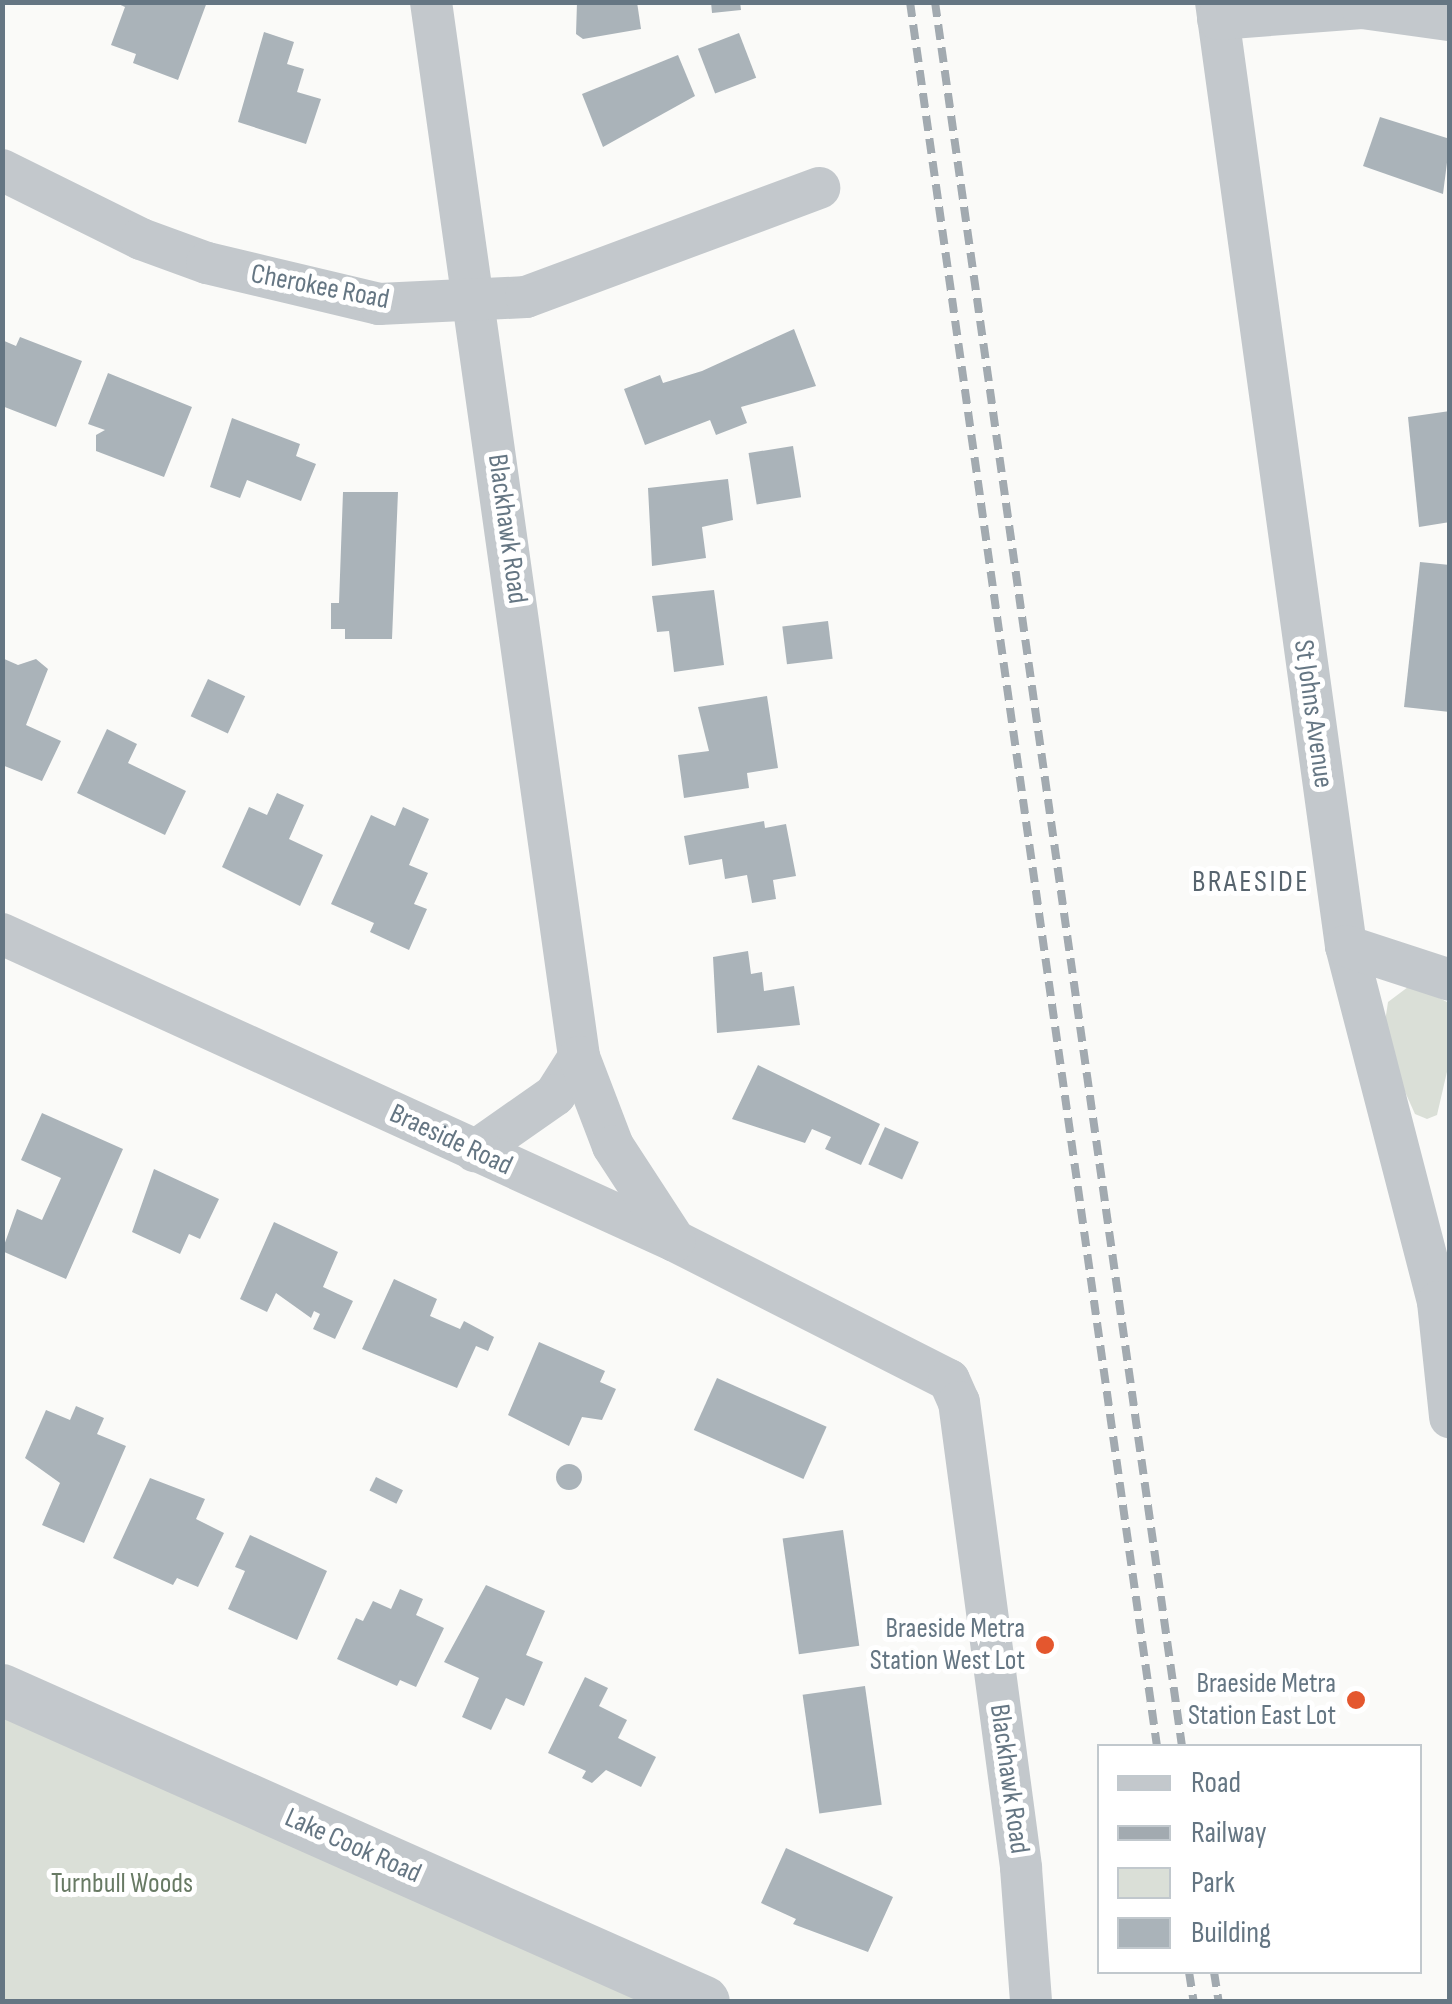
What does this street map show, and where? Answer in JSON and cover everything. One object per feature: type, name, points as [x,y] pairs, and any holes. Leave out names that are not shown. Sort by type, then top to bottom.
[{"type":"street","name":"Blackhawk Road","points":[[431,2],[579,1056],[612,1146],[676,1242]]},
{"type":"street","points":[[1217,11],[1362,8],[1450,20]]},
{"type":"street","name":"St Johns Avenue","points":[[1217,11],[1346,946],[1438,1302],[1450,1417]]},
{"type":"street","name":"Cherokee Road","points":[[2,170],[141,239],[207,262],[379,304],[472,304],[539,293],[820,188]]},
{"type":"street","name":"Braeside Road","points":[[2,934],[676,1242],[898,1349]]},
{"type":"street","points":[[1346,946],[1450,980]]},
{"type":"street","points":[[475,1150],[556,1094],[579,1056]]},
{"type":"street","points":[[1438,1302],[1450,1231]]},
{"type":"street","name":"Blackhawk Road","points":[[898,1349],[949,1380],[959,1402],[1021,1868],[1032,2002]]},
{"type":"street","name":"Lake Cook Road","points":[[2,1690],[704,2002]]},
{"type":"green space","points":[[1412,984],[1449,1003],[1449,1063],[1437,1115],[1427,1119],[1415,1114],[1397,1074],[1385,1022],[1388,1002]]},
{"type":"green space","name":"Turnbull Woods","points":[[2,1706],[672,2001],[3,2001]]},
{"type":"building","points":[[114,2],[207,2],[178,80],[133,63],[136,54],[111,45],[125,7]]},
{"type":"building","points":[[577,2],[637,2],[641,29],[583,39],[576,34]]},
{"type":"building","points":[[711,2],[740,2],[741,10],[712,13]]},
{"type":"building","points":[[264,32],[294,42],[287,64],[304,69],[297,92],[321,99],[306,144],[238,122]]},
{"type":"building","points":[[739,33],[756,78],[715,94],[698,49]]},
{"type":"building","points":[[678,55],[695,96],[603,147],[582,94]]},
{"type":"building","points":[[1380,117],[1450,139],[1443,194],[1363,166]]},
{"type":"building","points":[[794,329],[816,386],[741,407],[747,423],[716,435],[710,420],[645,445],[624,389],[660,375],[663,383],[702,371]]},
{"type":"building","points":[[20,337],[82,361],[56,427],[2,406],[2,340],[16,346]]},
{"type":"building","points":[[108,373],[192,407],[164,477],[96,451],[96,435],[105,430],[88,424]]},
{"type":"building","points":[[1450,411],[1450,522],[1419,527],[1408,417]]},
{"type":"building","points":[[232,418],[300,444],[296,456],[316,464],[301,501],[247,480],[240,498],[210,487]]},
{"type":"building","points":[[793,446],[801,497],[757,504],[749,453]]},
{"type":"building","points":[[728,479],[733,520],[702,527],[706,558],[652,566],[648,488]]},
{"type":"building","points":[[343,492],[398,492],[392,639],[345,639],[345,629],[331,629],[331,603],[339,603]]},
{"type":"building","points":[[1420,562],[1450,565],[1450,712],[1404,707]]},
{"type":"building","points":[[714,590],[724,665],[674,672],[669,631],[657,632],[652,596]]},
{"type":"building","points":[[828,621],[833,659],[787,664],[782,627]]},
{"type":"building","points":[[2,658],[18,665],[36,659],[48,669],[26,725],[61,741],[42,781],[2,765]]},
{"type":"building","points":[[208,679],[245,696],[228,733],[191,716]]},
{"type":"building","points":[[767,696],[778,768],[747,773],[749,788],[684,798],[678,755],[709,751],[698,707]]},
{"type":"building","points":[[107,729],[137,744],[128,763],[186,791],[165,835],[77,793]]},
{"type":"building","points":[[277,793],[304,805],[289,839],[323,855],[300,906],[222,867],[249,807],[267,815]]},
{"type":"building","points":[[403,807],[429,819],[409,865],[428,873],[414,904],[427,909],[409,950],[370,932],[374,923],[331,904],[371,815],[395,826]]},
{"type":"building","points":[[764,821],[765,828],[786,824],[796,876],[773,880],[776,899],[752,903],[747,875],[725,879],[722,859],[689,865],[684,836]]},
{"type":"building","points":[[748,951],[751,974],[762,972],[764,991],[794,986],[800,1025],[717,1033],[713,957]]},
{"type":"building","points":[[758,1065],[880,1124],[861,1165],[825,1149],[831,1137],[812,1129],[805,1143],[732,1119]]},
{"type":"building","points":[[42,1113],[123,1149],[66,1279],[2,1251],[17,1209],[42,1220],[61,1178],[21,1160]]},
{"type":"building","points":[[885,1127],[919,1142],[902,1180],[868,1164]]},
{"type":"building","points":[[154,1169],[219,1199],[200,1239],[189,1234],[180,1254],[132,1232]]},
{"type":"building","points":[[274,1222],[338,1252],[323,1287],[353,1301],[335,1339],[313,1329],[320,1314],[314,1311],[311,1318],[276,1293],[267,1312],[240,1299]]},
{"type":"building","points":[[394,1279],[437,1299],[430,1316],[460,1329],[464,1321],[494,1337],[488,1351],[476,1346],[457,1388],[362,1349]]},
{"type":"building","points":[[539,1342],[605,1371],[600,1382],[616,1389],[602,1420],[582,1417],[569,1446],[508,1415]]},
{"type":"building","points":[[717,1378],[827,1427],[803,1479],[694,1430]]},
{"type":"building","points":[[76,1406],[104,1418],[97,1434],[126,1446],[84,1543],[42,1525],[60,1483],[25,1458],[46,1410],[70,1420]]},
{"type":"building","points":[[569,1464],[578,1468],[582,1477],[578,1486],[569,1490],[560,1486],[556,1477],[560,1468]]},
{"type":"building","points":[[376,1477],[403,1490],[396,1504],[369,1490]]},
{"type":"building","points":[[150,1478],[205,1499],[196,1519],[224,1533],[198,1587],[177,1578],[173,1585],[113,1558]]},
{"type":"building","points":[[843,1530],[859,1646],[799,1654],[783,1538]]},
{"type":"building","points":[[250,1535],[327,1571],[297,1640],[228,1609],[245,1571],[235,1567]]},
{"type":"building","points":[[486,1585],[545,1611],[526,1655],[543,1662],[524,1706],[506,1698],[491,1730],[462,1717],[479,1678],[444,1662]]},
{"type":"building","points":[[400,1589],[423,1599],[416,1615],[444,1628],[416,1687],[400,1680],[397,1686],[337,1659],[356,1618],[363,1621],[373,1601],[391,1609]]},
{"type":"building","points":[[585,1677],[608,1688],[599,1706],[627,1720],[618,1738],[656,1757],[641,1787],[606,1770],[592,1783],[582,1778],[586,1771],[548,1753]]},
{"type":"building","points":[[865,1686],[882,1805],[819,1814],[803,1695]]},
{"type":"building","points":[[786,1848],[893,1897],[868,1952],[793,1924],[796,1919],[761,1903]]},
{"type":"railway","points":[[910,2],[1157,1744]]},
{"type":"railway","points":[[935,2],[1182,1744]]},
{"type":"railway","points":[[1189,1974],[1194,2002]]},
{"type":"railway","points":[[1214,1974],[1219,2002]]},
{"type":"place","name":"Braeside Metra Station West Lot","points":[[1045,1645]]},
{"type":"place","name":"Braeside Metra Station East Lot","points":[[1356,1700]]},
{"type":"district","name":"BRAESIDE","points":[[1251,882]]}]
